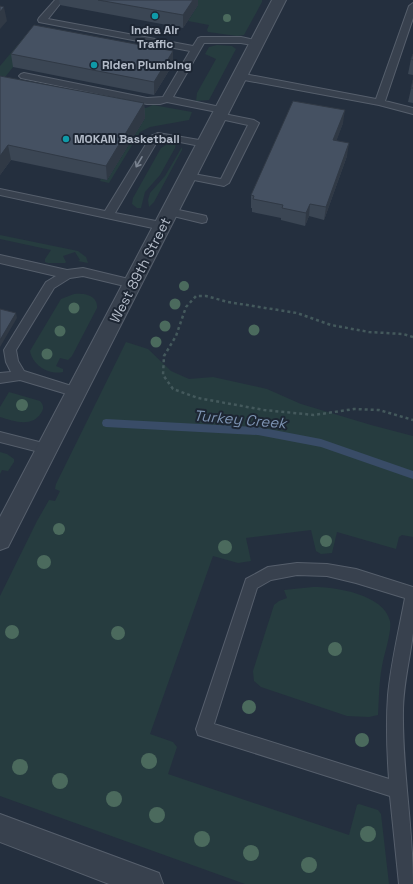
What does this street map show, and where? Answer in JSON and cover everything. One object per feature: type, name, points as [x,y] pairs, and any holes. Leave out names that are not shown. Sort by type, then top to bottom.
[{"type":"street","name":"West 89th Street","points":[[0,540],[279,0]]},
{"type":"street","points":[[0,828],[148,884]]},
{"type":"lane","points":[[58,0],[42,20],[196,49]]},
{"type":"lane","points":[[380,102],[413,6]]},
{"type":"lane","points":[[167,100],[201,40],[241,40],[256,43]]},
{"type":"lane","points":[[24,76],[147,101],[167,100],[221,113],[254,123],[224,184],[188,176]]},
{"type":"lane","points":[[240,76],[380,102],[413,111]]},
{"type":"lane","points":[[108,215],[154,138],[158,136],[165,136],[205,144]]},
{"type":"lane","points":[[0,192],[108,215],[166,219],[202,219]]},
{"type":"lane","points":[[0,259],[67,274],[82,272],[133,284]]},
{"type":"lane","points":[[20,375],[12,362],[10,350],[50,284],[67,274]]},
{"type":"lane","points":[[0,378],[20,375],[77,392]]},
{"type":"lane","points":[[0,437],[47,449]]},
{"type":"lane","points":[[399,790],[204,729],[251,584],[268,574],[297,569],[326,570],[356,576],[413,594],[399,668],[395,709],[395,744],[408,884]]},
{"type":"path","points":[[413,337],[403,334],[369,332],[331,325],[297,313],[228,302],[206,296],[196,296],[186,307],[176,336],[164,356],[163,375],[173,389],[198,398],[264,410],[314,415],[354,409],[379,410],[413,420]]},
{"type":"green space","points":[[172,0],[262,0],[262,2],[244,35],[237,36],[208,32],[207,30],[209,25],[188,21],[198,5]]},
{"type":"green space","points":[[25,36],[36,38],[2,81],[146,108],[153,105],[192,112],[189,120],[150,127],[140,132],[109,183],[100,181],[101,179],[107,180],[145,118],[0,89],[0,66]]},
{"type":"green space","points":[[217,45],[232,46],[236,49],[209,100],[196,101],[197,93],[216,59],[205,54],[209,47]]},
{"type":"green space","points":[[169,143],[176,143],[175,148],[160,175],[145,192],[141,208],[137,208],[132,204],[133,198],[161,148]]},
{"type":"green space","points":[[182,147],[182,150],[154,202],[149,207],[148,200],[150,193],[165,176]]},
{"type":"green space","points":[[0,235],[78,251],[86,257],[88,263],[78,261],[80,260],[75,252],[63,256],[66,262],[65,263],[48,263],[45,262],[45,259],[51,250],[0,239]]},
{"type":"green space","points":[[74,294],[90,296],[95,300],[97,308],[72,356],[68,360],[60,358],[56,366],[63,369],[63,372],[58,373],[47,371],[34,361],[30,351],[61,299]]},
{"type":"green space","points":[[126,342],[148,349],[171,371],[189,379],[213,377],[267,389],[301,404],[413,436],[413,537],[402,535],[399,537],[396,549],[337,532],[332,553],[321,554],[316,551],[311,530],[246,538],[251,561],[238,563],[213,556],[150,734],[173,742],[177,747],[168,774],[349,835],[357,805],[359,804],[378,810],[381,814],[389,884],[245,884],[0,796],[0,596],[49,500],[55,501],[60,491],[55,489],[56,484]]},
{"type":"green space","points":[[9,392],[40,401],[43,410],[37,418],[28,422],[0,417],[0,407]]},
{"type":"green space","points":[[0,452],[7,454],[14,459],[14,462],[8,471],[2,470],[0,474]]},
{"type":"green space","points":[[323,587],[358,594],[369,598],[386,612],[390,621],[390,626],[381,672],[378,715],[369,717],[347,716],[261,687],[254,681],[253,671],[274,605],[287,598],[284,590]]},
{"type":"building","points":[[98,0],[193,0],[183,15]]},
{"type":"building","points":[[0,6],[4,7],[0,12]]},
{"type":"building","points":[[34,25],[173,51],[154,82],[11,54]]},
{"type":"building","name":"MOKAN Basketball","points":[[0,76],[144,103],[106,166],[8,145],[0,156]]},
{"type":"building","points":[[293,101],[345,110],[333,140],[349,143],[326,207],[310,204],[306,213],[282,208],[283,205],[253,199],[254,196],[251,195]]},
{"type":"building","points":[[0,309],[16,313],[0,340]]},
{"type":"waterway","name":"Turkey Creek","points":[[106,423],[258,431],[321,443],[413,475]]},
{"type":"place","name":"Indra Air Traffic","points":[[155,16]]},
{"type":"place","name":"Riden Plumbing","points":[[94,65]]},
{"type":"place","name":"MOKAN Basketball","points":[[66,139]]}]
